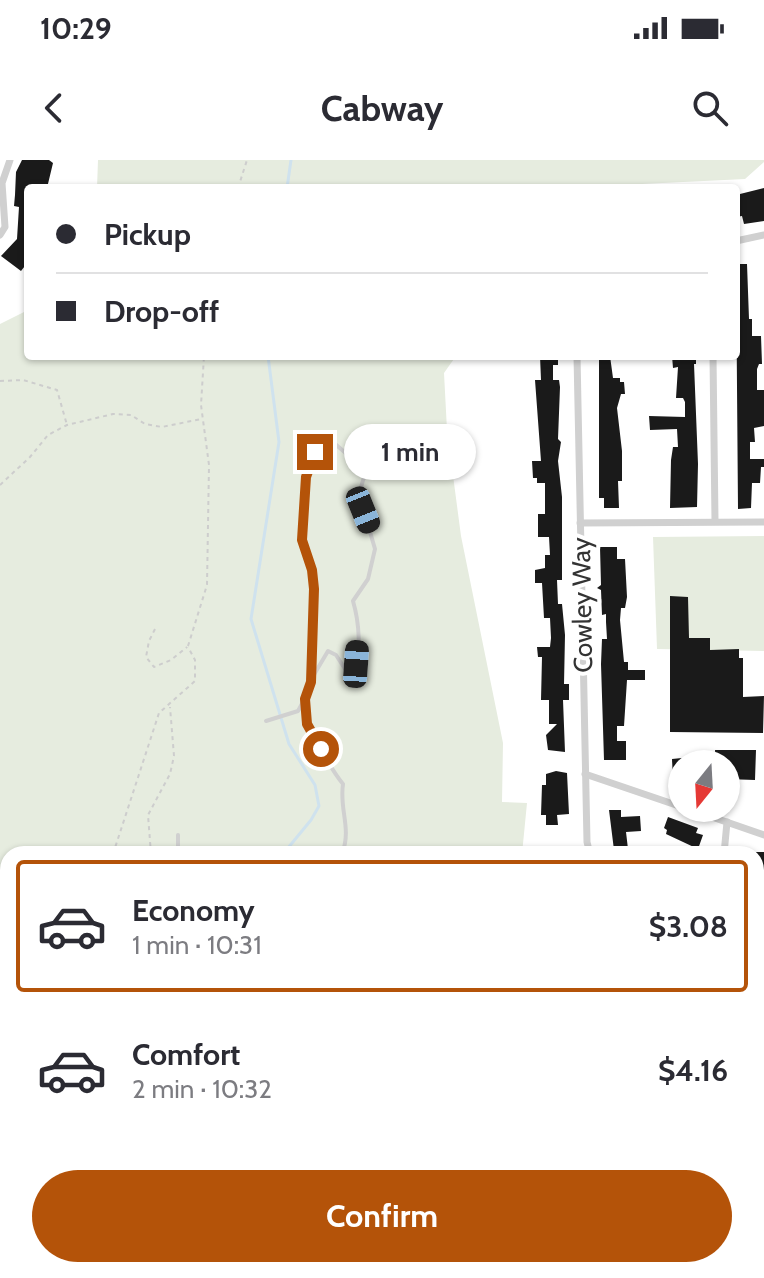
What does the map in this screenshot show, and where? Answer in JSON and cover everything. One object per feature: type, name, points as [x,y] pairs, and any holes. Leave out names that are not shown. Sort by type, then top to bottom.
[{"type":"street","points":[[0,235],[5,227],[2,183],[10,160]]},
{"type":"street","points":[[740,240],[764,235]]},
{"type":"street","name":"Cowley Way","points":[[577,360],[588,846]]},
{"type":"street","points":[[713,360],[715,521]]},
{"type":"street","points":[[580,523],[764,522]]},
{"type":"street","points":[[585,774],[668,802]]},
{"type":"street","points":[[725,846],[727,822],[764,835]]},
{"type":"lane","points":[[266,721],[298,711],[328,651],[336,655],[345,669],[353,671],[357,616],[353,601],[368,579],[375,549],[359,494],[363,468],[334,443],[324,444],[315,452],[306,477],[302,540],[312,570],[314,589],[311,682]]},
{"type":"lane","points":[[305,699],[307,724],[328,767],[343,784],[341,800],[348,835],[345,846]]},
{"type":"lane","points":[[178,835],[178,846]]},
{"type":"path","points":[[239,184],[247,160]]},
{"type":"path","points":[[155,629],[146,657],[154,667],[171,660],[188,646],[207,585],[209,465],[202,419],[204,360]]},
{"type":"path","points":[[0,381],[23,380],[57,390],[67,425]]},
{"type":"path","points":[[0,485],[48,435],[67,425],[113,414],[131,415],[145,424],[162,427],[202,419]]},
{"type":"path","points":[[116,846],[159,713],[195,681],[195,660],[188,646]]},
{"type":"path","points":[[150,846],[148,815],[170,774],[174,756],[170,705]]},
{"type":"shaded area","points":[[98,160],[764,160],[745,179],[642,184],[97,184]]},
{"type":"shaded area","points":[[24,312],[24,360],[453,360],[444,373],[447,430],[461,536],[503,743],[502,802],[527,803],[523,846],[0,846],[0,324]]},
{"type":"shaded area","points":[[764,536],[764,651],[657,649],[653,537]]},
{"type":"building","points":[[22,160],[49,160],[53,163],[48,184],[24,184],[24,267],[21,271],[1,256],[17,239],[19,207],[14,206],[16,172]]},
{"type":"building","points":[[764,188],[764,221],[744,224],[740,216],[740,194]]},
{"type":"building","points":[[740,264],[747,264],[752,336],[761,336],[762,364],[757,369],[757,390],[764,390],[764,426],[754,428],[755,442],[750,442],[750,459],[764,459],[764,467],[761,467],[760,483],[752,483],[751,508],[738,509],[737,360],[740,360]]},
{"type":"building","points":[[540,360],[558,360],[558,365],[553,365],[553,380],[559,380],[560,387],[558,439],[561,442],[558,461],[562,497],[562,580],[557,580],[558,604],[562,604],[565,635],[564,684],[569,684],[569,700],[563,700],[565,752],[548,750],[546,735],[557,724],[549,724],[549,700],[541,700],[542,657],[538,657],[537,647],[550,647],[551,638],[550,618],[544,618],[542,583],[535,583],[535,570],[545,568],[545,555],[550,555],[549,537],[538,537],[538,514],[545,514],[545,483],[537,483],[537,478],[533,478],[532,461],[541,461],[535,380],[541,380]]},
{"type":"building","points":[[599,360],[611,360],[613,378],[624,382],[625,394],[621,394],[617,408],[622,451],[622,481],[618,481],[619,508],[604,508],[604,498],[599,498]]},
{"type":"building","points":[[672,360],[696,360],[697,507],[670,508],[671,460],[673,447],[678,447],[677,429],[650,430],[649,416],[685,417],[685,402],[683,398],[676,398],[678,367],[673,368]]},
{"type":"building","points":[[600,547],[617,547],[617,559],[625,559],[627,597],[625,608],[621,608],[620,620],[624,662],[628,662],[628,670],[645,670],[645,680],[627,680],[624,726],[617,726],[617,741],[626,741],[626,760],[604,760],[601,664],[602,639],[607,639],[606,614],[602,615],[601,590],[597,588],[601,585]]},
{"type":"building","points":[[670,596],[688,597],[689,638],[710,638],[710,650],[739,649],[739,658],[743,658],[743,697],[764,696],[763,733],[670,732]]},
{"type":"building","points":[[740,750],[756,750],[755,780],[740,779]]},
{"type":"building","points":[[556,771],[567,773],[569,814],[557,815],[558,825],[546,825],[546,815],[541,815],[542,785],[546,785],[546,774]]},
{"type":"building","points":[[609,810],[621,810],[621,817],[640,816],[641,831],[626,832],[628,846],[614,846]]},
{"type":"building","points":[[668,817],[668,822],[682,822],[698,828],[696,833],[703,835],[699,846],[692,846],[666,834],[664,828]]},
{"type":"waterway","points":[[288,184],[291,160]]},
{"type":"waterway","points":[[269,360],[279,442],[251,619],[289,744],[315,785],[319,806],[290,846]]},
{"type":"route","points":[[315,452],[306,477],[302,540],[312,570],[314,589],[311,682],[305,699],[307,724],[321,749]]}]
